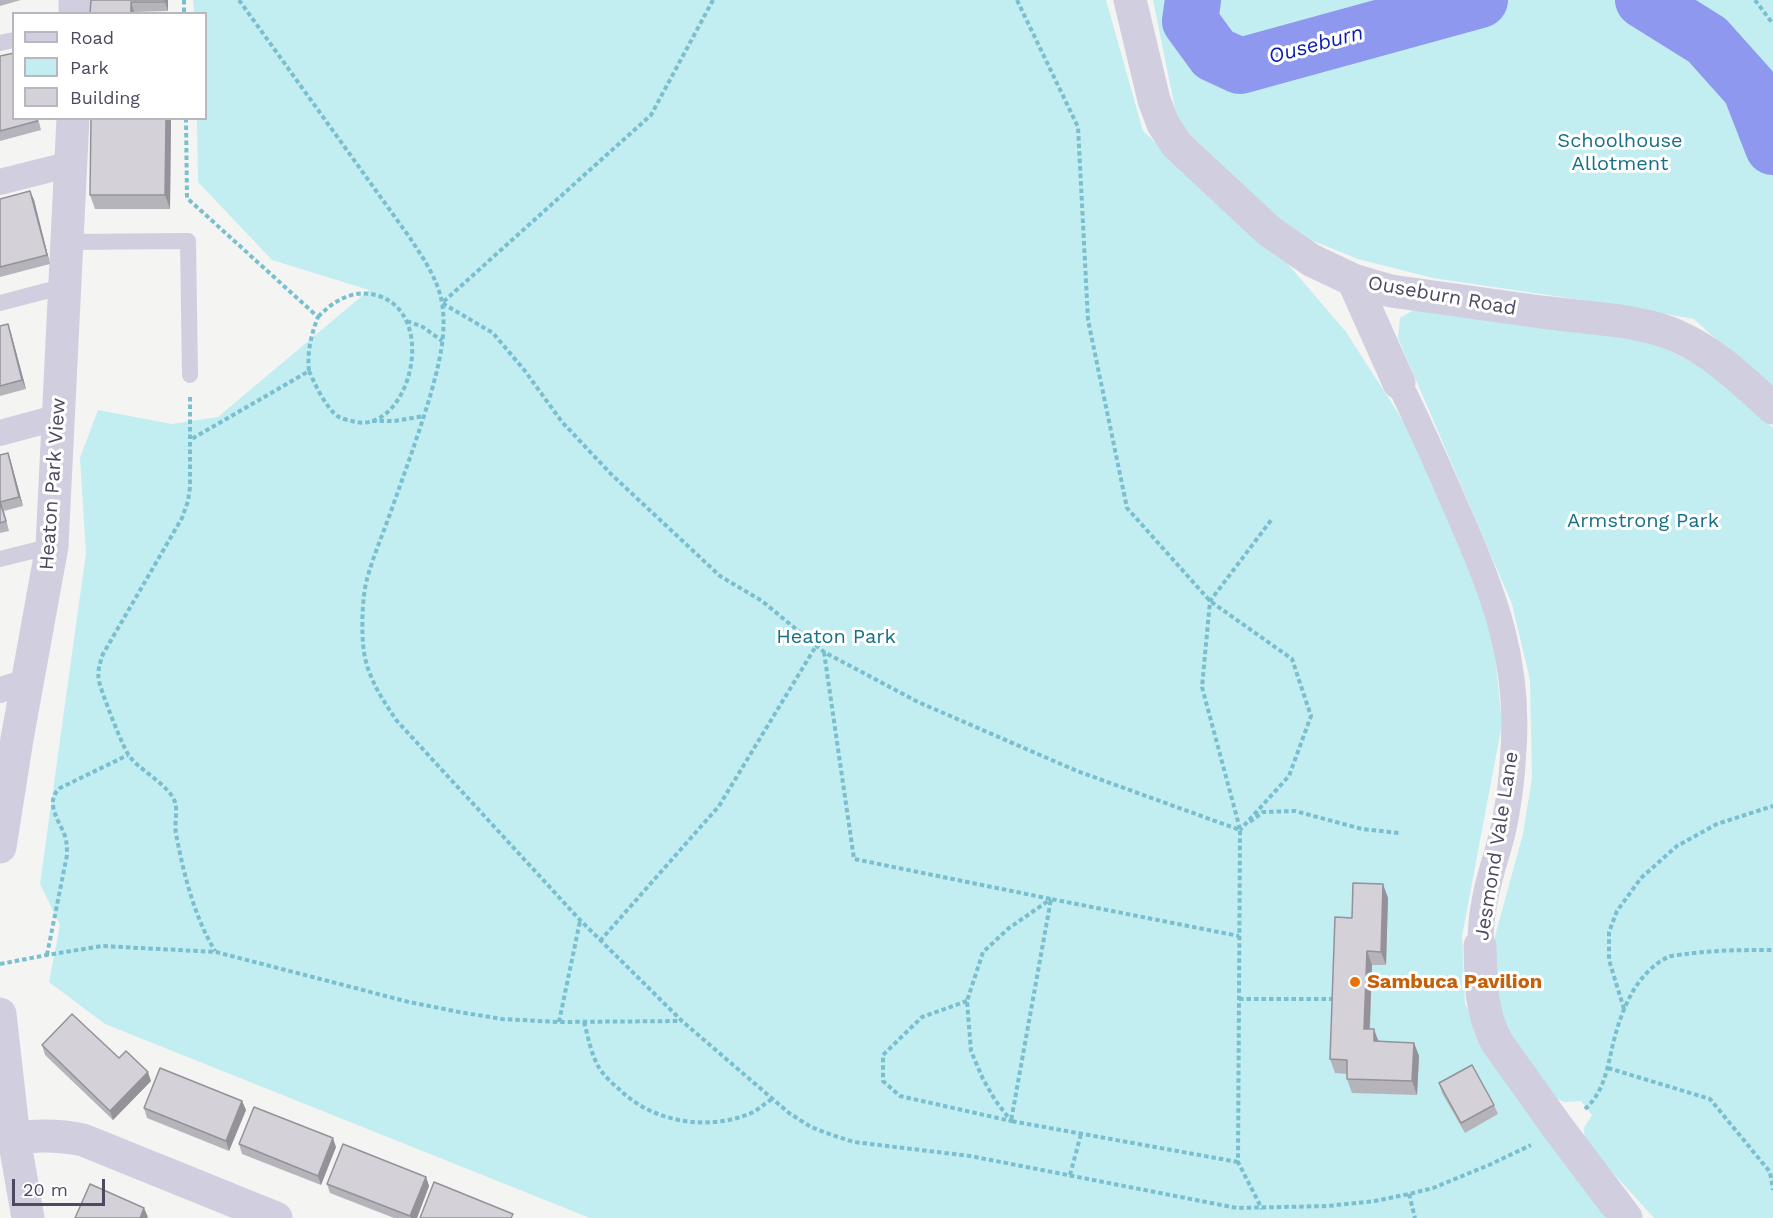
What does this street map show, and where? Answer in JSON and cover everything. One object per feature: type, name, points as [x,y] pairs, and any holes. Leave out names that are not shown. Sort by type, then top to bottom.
[{"type":"street","name":"Ouseburn Road","points":[[1130,0],[1154,100],[1163,124],[1177,145],[1269,231],[1311,260],[1353,280],[1391,291],[1651,326],[1679,336],[1702,349],[1729,369],[1773,408]]},
{"type":"street","name":"Heaton Park View","points":[[0,847],[14,686],[52,546],[73,120]]},
{"type":"street","points":[[0,182],[71,164]]},
{"type":"street","name":"Jesmond Vale Lane","points":[[1353,280],[1477,555],[1495,602],[1512,669],[1515,713],[1513,758],[1505,821],[1484,904],[1480,946],[1483,1007],[1496,1041],[1626,1218]]},
{"type":"street","points":[[0,433],[58,417]]},
{"type":"street","points":[[0,1014],[14,1138],[28,1218]]},
{"type":"street","points":[[14,1138],[37,1135],[83,1140],[276,1218]]},
{"type":"lane","points":[[67,242],[188,241],[190,375]]},
{"type":"lane","points":[[0,303],[65,286]]},
{"type":"lane","points":[[0,560],[52,546]]},
{"type":"path","points":[[239,0],[410,238],[437,284],[442,303],[441,356],[424,416],[366,581],[362,621],[364,651],[370,675],[381,698],[398,721],[600,941],[682,1021],[789,1113],[811,1126],[854,1142],[970,1156],[1237,1208],[1328,1206],[1375,1201],[1433,1188],[1527,1148],[1590,1104],[1604,1083],[1617,1030],[1624,1009],[1635,988],[1650,970],[1669,957],[1736,950],[1773,950]]},
{"type":"path","points":[[442,303],[651,115],[713,0]]},
{"type":"path","points":[[1017,0],[1078,127],[1088,320],[1127,508],[1210,601],[1292,660],[1311,716],[1289,777],[1240,830]]},
{"type":"path","points":[[1755,0],[1773,24]]},
{"type":"path","points":[[186,120],[187,198],[318,317]]},
{"type":"path","points":[[371,293],[387,299],[397,307],[407,321],[411,332],[411,367],[399,400],[388,412],[361,424],[339,417],[317,388],[309,371],[310,344],[318,317],[330,305],[343,297],[371,293]]},
{"type":"path","points":[[442,303],[493,333],[525,371],[562,422],[611,474],[720,576],[762,601],[824,652],[918,702],[1077,771],[1240,830]]},
{"type":"path","points":[[407,321],[423,327],[442,341]]},
{"type":"path","points":[[190,440],[309,371]]},
{"type":"path","points":[[190,375],[188,501],[182,518],[103,654],[99,667],[99,681],[128,755],[170,792],[176,804],[176,833],[194,909],[203,931],[216,952]]},
{"type":"path","points":[[371,421],[424,416]]},
{"type":"path","points":[[1262,1209],[1238,1162],[1240,830],[1202,687],[1210,601],[1272,519]]},
{"type":"path","points":[[600,941],[719,806],[816,645]]},
{"type":"path","points":[[824,652],[854,859],[1239,936]]},
{"type":"path","points":[[47,955],[67,855],[67,844],[52,807],[55,792],[128,755]]},
{"type":"path","points":[[1624,1009],[1609,960],[1610,932],[1617,911],[1641,878],[1677,846],[1717,824],[1773,806]]},
{"type":"path","points":[[1240,830],[1263,812],[1295,811],[1362,829],[1399,833]]},
{"type":"path","points":[[1011,1121],[982,1079],[971,1051],[967,1001],[983,952],[1009,928],[1051,899]]},
{"type":"path","points":[[1011,1121],[1051,899]]},
{"type":"path","points":[[558,1022],[580,920]]},
{"type":"path","points":[[0,964],[102,946],[216,952],[409,1002],[502,1019],[558,1022],[682,1021]]},
{"type":"path","points":[[1239,999],[1337,999]]},
{"type":"path","points":[[967,1001],[922,1017],[884,1055],[883,1081],[900,1096],[1011,1121],[1238,1162]]},
{"type":"path","points":[[584,1022],[598,1067],[628,1098],[645,1109],[672,1119],[690,1122],[727,1121],[751,1114],[772,1099]]},
{"type":"path","points":[[1608,1068],[1710,1099],[1770,1172],[1773,1190]]},
{"type":"path","points":[[1070,1175],[1081,1134]]},
{"type":"path","points":[[1409,1194],[1415,1218]]},
{"type":"green space","name":"Heaton Park","points":[[193,0],[1106,0],[1143,131],[1287,263],[1346,332],[1411,433],[1460,540],[1493,635],[1502,724],[1462,936],[1465,1004],[1491,1050],[1613,1218],[590,1218],[105,1024],[49,982],[60,925],[40,884],[86,553],[80,458],[98,410],[172,424],[218,417],[369,290],[272,260],[198,182],[197,120],[207,120],[207,12],[194,12]]},
{"type":"green space","name":"Schoolhouse Allotment","points":[[1153,0],[1773,0],[1773,392],[1694,319],[1433,278],[1358,259],[1294,233],[1178,123]]},
{"type":"green space","name":"Armstrong Park","points":[[1431,309],[1652,342],[1717,375],[1773,428],[1773,1218],[1654,1218],[1585,1142],[1584,1128],[1592,1115],[1581,1101],[1564,1102],[1551,1096],[1506,1037],[1497,1004],[1495,936],[1523,834],[1532,778],[1530,680],[1512,604],[1398,338],[1400,318],[1412,311]]},
{"type":"building","points":[[91,0],[165,0],[165,2],[131,2],[131,12],[90,12]]},
{"type":"building","points":[[12,53],[12,120],[37,121],[0,131],[0,56]]},
{"type":"building","points":[[91,120],[166,120],[165,195],[90,195]]},
{"type":"building","points":[[30,191],[47,255],[0,267],[0,199]]},
{"type":"building","points":[[8,324],[22,380],[0,386],[0,326]]},
{"type":"building","points":[[8,453],[19,497],[0,502],[0,455]]},
{"type":"building","points":[[0,502],[6,521],[0,523]]},
{"type":"building","name":"Sambuca Pavilion","points":[[1353,883],[1383,884],[1381,952],[1367,951],[1364,1029],[1374,1029],[1374,1041],[1414,1043],[1412,1081],[1347,1079],[1347,1060],[1330,1059],[1335,917],[1352,918]]},
{"type":"building","points":[[72,1014],[119,1058],[126,1051],[148,1072],[110,1111],[42,1045]]},
{"type":"building","points":[[1472,1065],[1494,1105],[1461,1123],[1439,1083]]},
{"type":"building","points":[[160,1068],[242,1101],[226,1141],[144,1108]]},
{"type":"building","points":[[254,1107],[333,1138],[318,1176],[239,1144]]},
{"type":"building","points":[[343,1144],[426,1177],[410,1216],[327,1184]]},
{"type":"building","points":[[434,1182],[513,1214],[511,1218],[420,1218]]},
{"type":"building","points":[[90,1184],[144,1208],[140,1218],[75,1218]]},
{"type":"waterway","name":"Ouseburn","points":[[1193,0],[1190,21],[1214,54],[1240,66],[1480,0]]},
{"type":"waterway","name":"Ouseburn","points":[[1643,0],[1707,40],[1750,88],[1773,147]]},
{"type":"place","name":"Sambuca Pavilion","points":[[1355,982]]}]
